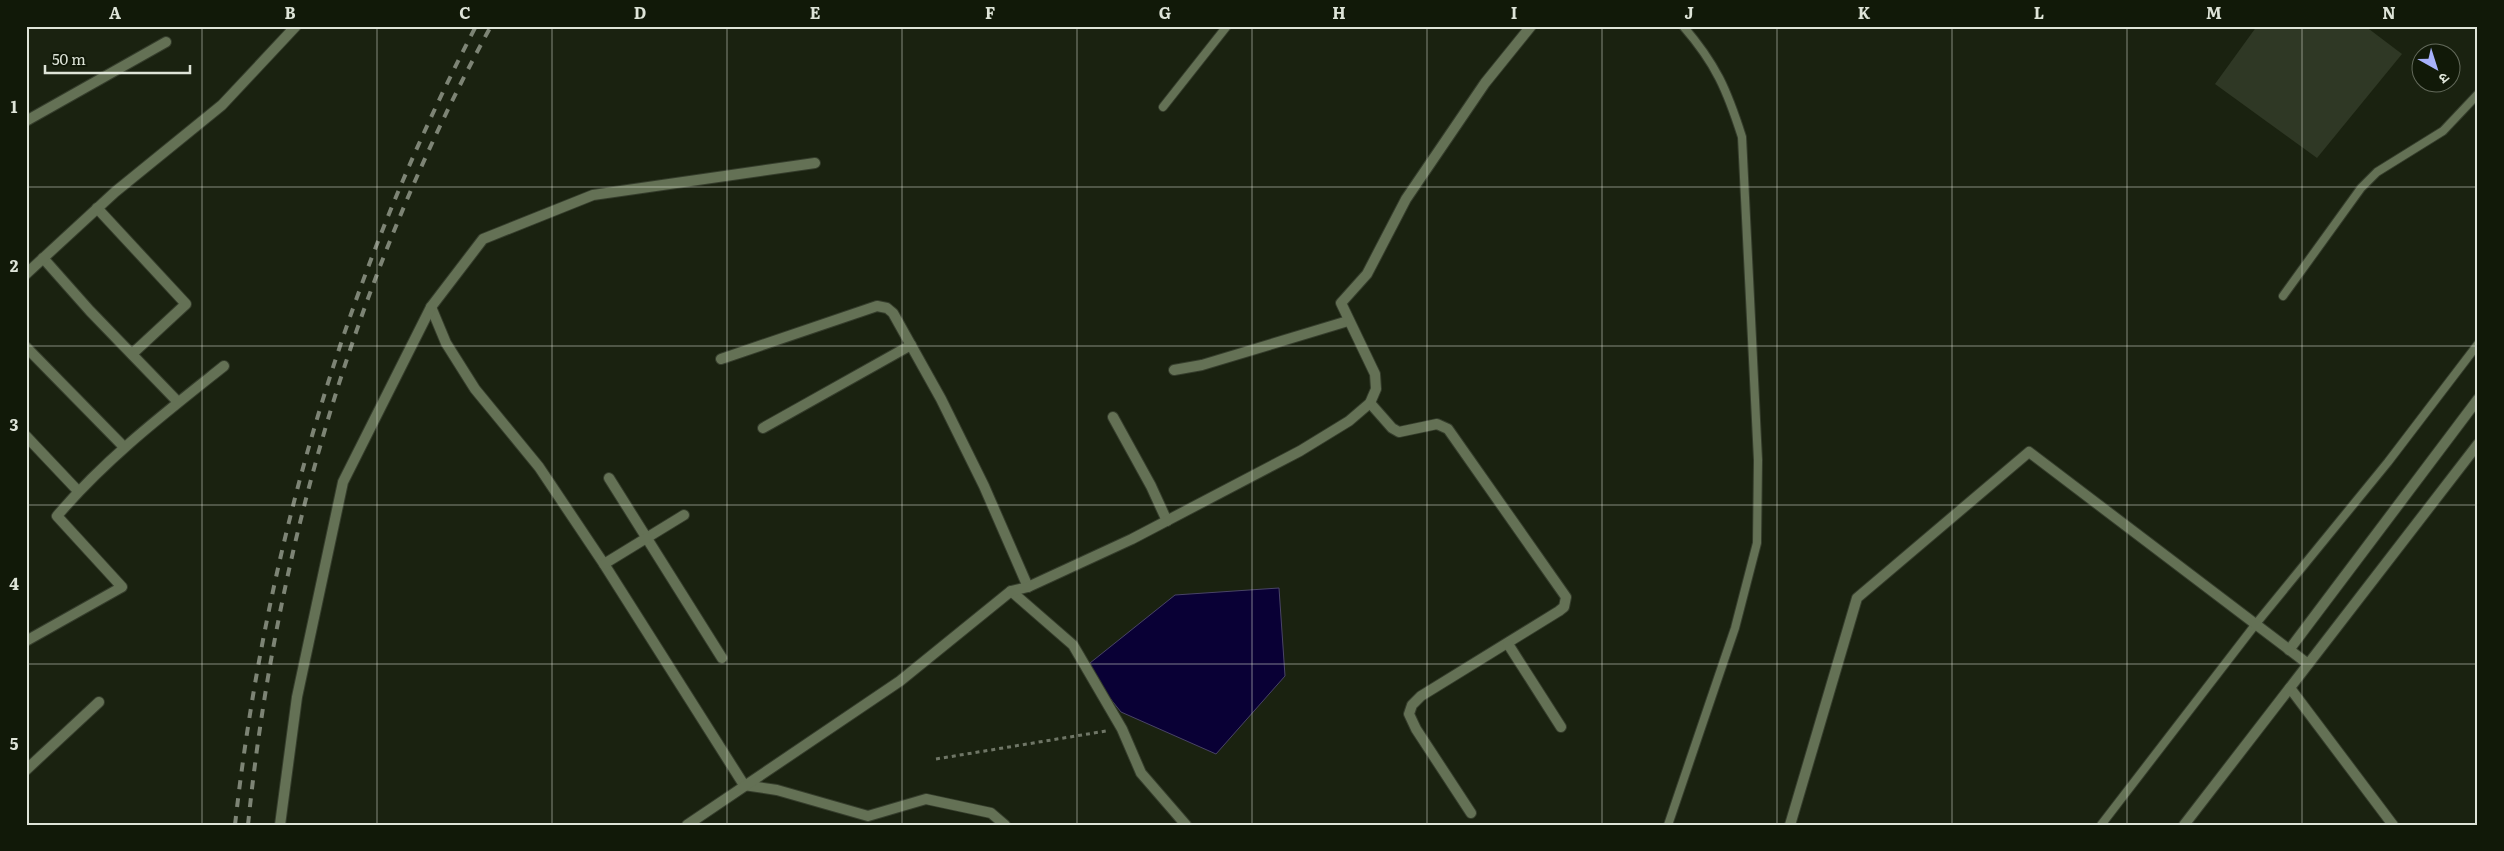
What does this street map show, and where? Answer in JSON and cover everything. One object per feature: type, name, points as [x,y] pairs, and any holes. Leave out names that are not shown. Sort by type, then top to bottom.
[{"type":"street","points":[[26,274],[97,208],[222,105],[296,26]]},
{"type":"street","points":[[687,825],[900,682],[1012,591],[1028,587],[1167,521],[1300,450],[1349,421],[1370,403],[1376,389],[1375,374],[1341,303],[1367,274],[1406,199],[1485,83],[1532,26]]},
{"type":"street","points":[[26,121],[166,42]]},
{"type":"street","points":[[280,825],[297,697],[342,482],[431,307],[483,240],[593,195],[815,163]]},
{"type":"street","points":[[97,208],[186,304],[132,354]]},
{"type":"street","points":[[43,258],[178,402]]},
{"type":"street","points":[[721,359],[877,306],[886,308],[892,313],[946,407],[1028,587]]},
{"type":"street","points":[[431,307],[446,343],[475,389],[539,468],[604,564],[744,785],[777,790],[868,816],[926,799],[991,813],[1005,825]]},
{"type":"street","points":[[1174,370],[1202,365],[1348,320]]},
{"type":"street","points":[[764,428],[911,345]]},
{"type":"street","points":[[26,347],[124,447]]},
{"type":"street","points":[[26,641],[122,587],[57,516],[78,491],[124,447],[224,366]]},
{"type":"street","points":[[2289,650],[2478,399]]},
{"type":"street","points":[[1370,403],[1392,428],[1399,432],[1437,424],[1448,429],[1560,586],[1566,598],[1564,607],[1508,644],[1421,696],[1412,705],[1409,714],[1416,729],[1471,813]]},
{"type":"street","points":[[1113,417],[1151,486],[1167,521]]},
{"type":"street","points":[[26,436],[78,491]]},
{"type":"street","points":[[2184,825],[2478,444]]},
{"type":"street","points":[[1790,825],[1857,598],[2030,452],[2308,664]]},
{"type":"street","points":[[609,478],[722,658]]},
{"type":"street","points":[[604,564],[684,515]]},
{"type":"street","points":[[1012,591],[1073,645],[1122,729],[1141,773],[1186,825]]},
{"type":"street","points":[[1508,644],[1561,727]]},
{"type":"street","points":[[2290,688],[2393,825]]},
{"type":"street","points":[[26,770],[99,702]]},
{"type":"lane","points":[[1163,107],[1227,26]]},
{"type":"lane","points":[[1668,825],[1735,628],[1757,543],[1758,460],[1742,137],[1728,95],[1706,53],[1683,26]]},
{"type":"lane","points":[[2283,296],[2361,188],[2377,172],[2443,131],[2478,94]]},
{"type":"lane","points":[[2101,825],[2255,625],[2388,462],[2478,344]]},
{"type":"path","points":[[936,759],[1043,740],[1122,729]]},
{"type":"shaded area","points":[[1279,588],[1285,676],[1216,754],[1121,712],[1085,667],[1175,595]]},
{"type":"building","points":[[2257,26],[2365,26],[2402,54],[2317,158],[2215,84]]},
{"type":"railway","points":[[235,825],[249,721],[267,617],[291,515],[318,414],[351,315],[388,217],[430,120],[476,26]]},
{"type":"railway","points":[[248,825],[261,721],[279,618],[302,515],[330,414],[363,313],[400,215],[443,119],[491,26]]}]
